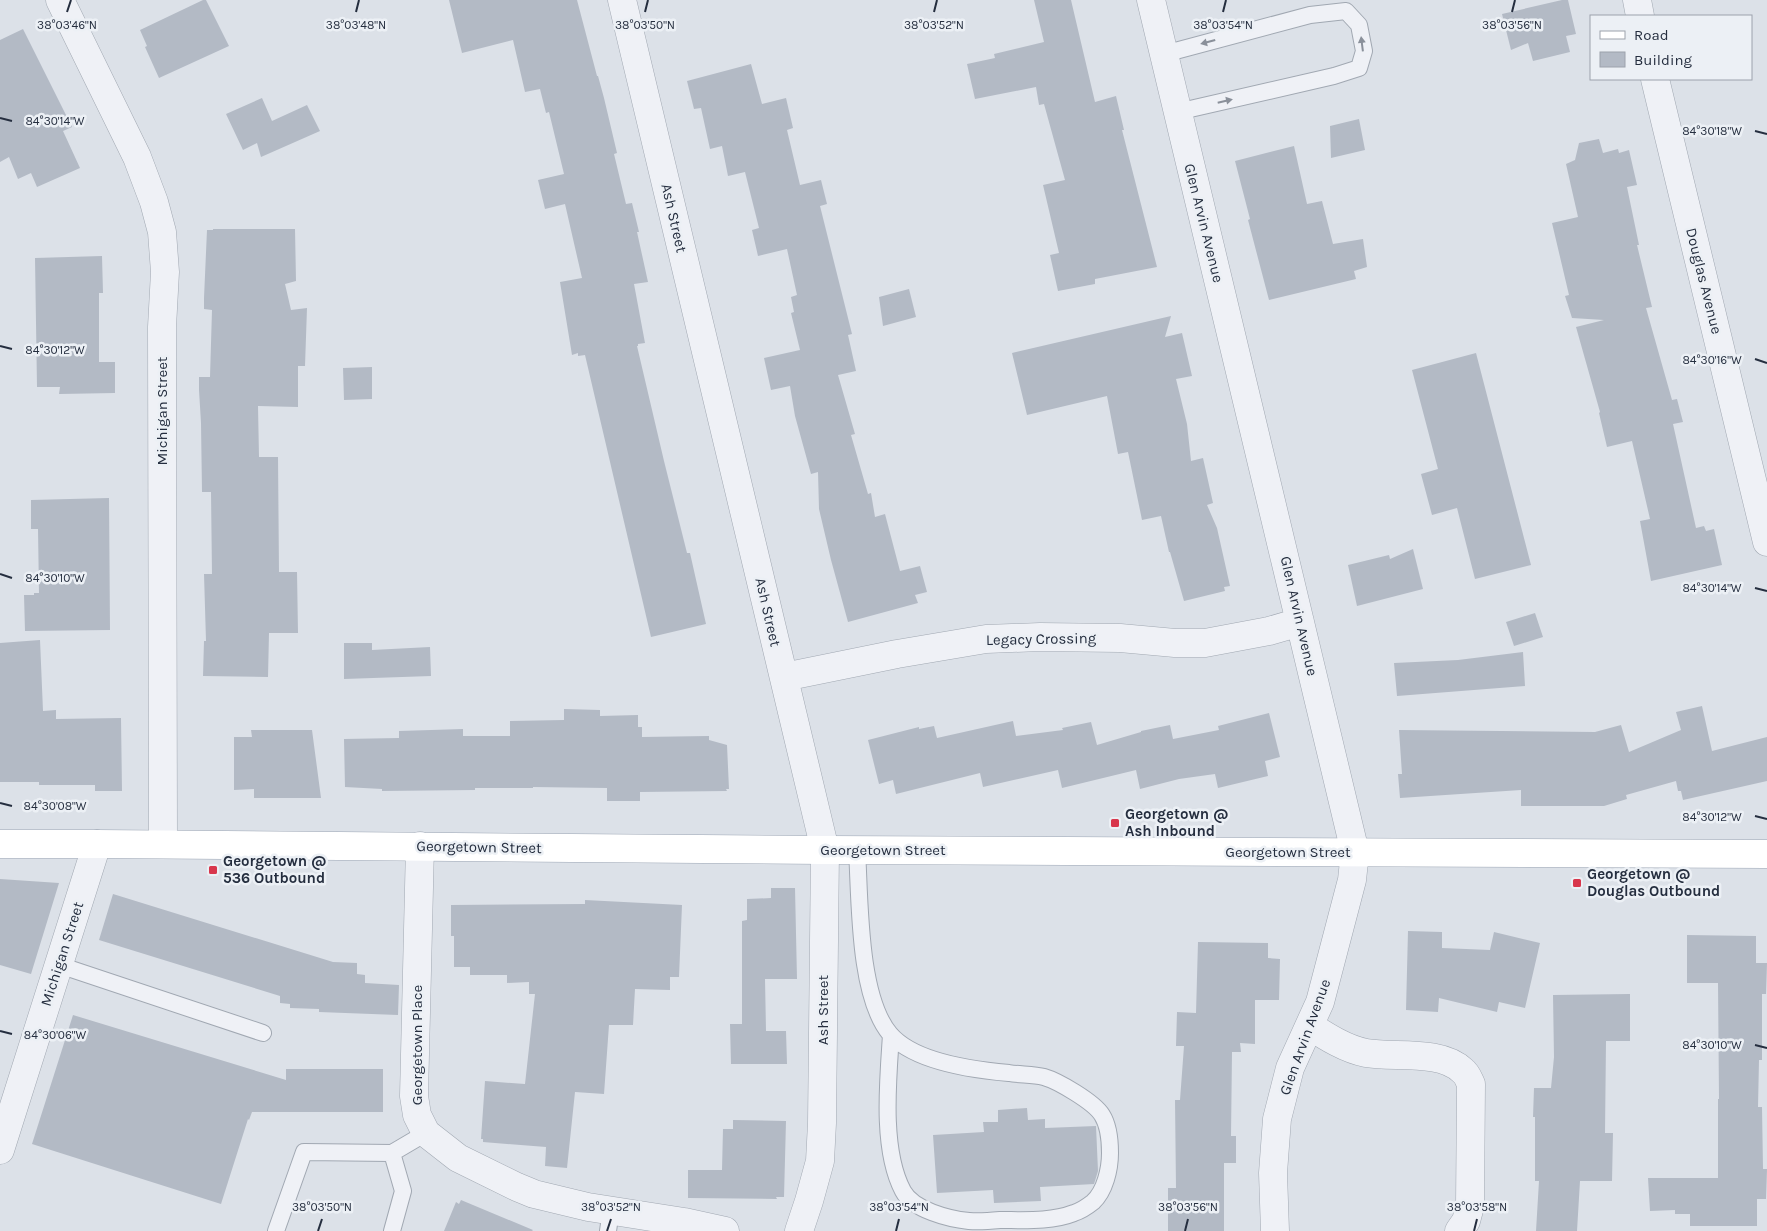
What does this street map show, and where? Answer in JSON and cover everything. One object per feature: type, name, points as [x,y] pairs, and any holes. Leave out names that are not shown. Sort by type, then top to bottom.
[{"type":"main road","name":"Georgetown Street","points":[[0,844],[1767,854]]},
{"type":"street","name":"Michigan Street","points":[[60,0],[137,157],[154,202],[162,232],[165,272],[162,328],[163,844]]},
{"type":"street","name":"Ash Street","points":[[622,0],[825,850],[820,1161],[799,1231]]},
{"type":"street","name":"Glen Arvin Avenue","points":[[1151,0],[1355,852],[1352,880],[1320,1002],[1290,1068],[1277,1119],[1273,1173],[1275,1231]]},
{"type":"street","points":[[1636,0],[1640,15]]},
{"type":"street","name":"Douglas Avenue","points":[[1656,80],[1767,542]]},
{"type":"street","name":"Legacy Crossing","points":[[784,677],[897,654],[986,639],[1040,637],[1205,643],[1269,631],[1300,622]]},
{"type":"street","name":"Michigan Street","points":[[0,1150],[97,844]]},
{"type":"street","name":"Georgetown Place","points":[[420,846],[414,1096],[417,1115],[426,1133],[458,1158],[517,1187],[534,1194],[588,1207],[609,1221],[684,1222],[725,1231]]},
{"type":"street","points":[[1310,1026],[1333,1040],[1365,1053],[1436,1058],[1456,1064],[1465,1072],[1471,1084],[1470,1206],[1466,1221],[1459,1231]]},
{"type":"lane","points":[[1164,54],[1310,15],[1346,12],[1359,25],[1364,51],[1359,68],[1334,76],[1178,112]]},
{"type":"lane","points":[[857,850],[866,972],[871,998],[880,1020],[890,1035],[930,1059],[970,1069],[1043,1076],[1064,1086],[1088,1102],[1102,1114],[1110,1136],[1110,1162],[1104,1184],[1095,1200],[1075,1213],[1045,1219],[970,1221],[938,1215],[913,1203],[904,1193],[896,1174],[889,1139],[888,1079],[890,1035]]},
{"type":"lane","points":[[59,965],[263,1033]]},
{"type":"lane","points":[[276,1231],[304,1152],[392,1153],[426,1133]]},
{"type":"lane","points":[[392,1153],[403,1191],[392,1231]]},
{"type":"building","points":[[206,0],[229,46],[159,78],[145,47],[147,46],[140,30]]},
{"type":"building","points":[[449,0],[577,0],[604,98],[617,153],[614,154],[626,204],[632,203],[639,232],[637,232],[648,282],[634,284],[645,343],[638,344],[637,346],[687,553],[690,553],[706,624],[651,637],[585,355],[578,356],[578,353],[572,355],[560,282],[582,278],[565,204],[545,209],[538,180],[564,174],[549,112],[546,113],[540,89],[525,92],[513,40],[462,53]]},
{"type":"building","points":[[1034,0],[1071,0],[1095,102],[1116,96],[1124,130],[1122,130],[1157,267],[1095,279],[1095,284],[1058,291],[1050,255],[1059,253],[1043,185],[1065,180],[1044,104],[1039,105],[1036,87],[975,99],[967,64],[995,58],[994,54],[1044,42]]},
{"type":"building","points":[[1568,0],[1576,34],[1566,36],[1570,52],[1533,61],[1528,43],[1511,50],[1502,14]]},
{"type":"building","points":[[23,29],[72,127],[63,131],[80,168],[37,187],[31,173],[18,179],[9,157],[0,162],[0,40]]},
{"type":"building","points":[[751,64],[762,104],[786,98],[793,128],[787,130],[800,185],[821,180],[827,204],[820,206],[852,334],[848,335],[856,371],[838,375],[855,434],[851,435],[868,494],[871,493],[875,517],[885,514],[900,571],[920,566],[927,592],[915,595],[918,603],[848,622],[819,509],[818,472],[811,474],[795,416],[790,386],[771,390],[764,358],[800,350],[791,313],[794,312],[791,297],[797,295],[787,249],[758,256],[752,230],[759,228],[745,172],[728,176],[722,146],[710,149],[701,108],[694,109],[687,81]]},
{"type":"building","points":[[262,98],[272,121],[307,105],[320,131],[261,157],[257,143],[243,150],[226,114]]},
{"type":"building","points":[[1359,119],[1365,150],[1331,158],[1330,126]]},
{"type":"building","points":[[1599,139],[1603,153],[1618,149],[1619,153],[1629,150],[1637,185],[1627,187],[1639,245],[1637,245],[1652,307],[1646,308],[1672,400],[1677,399],[1683,422],[1673,424],[1696,528],[1704,526],[1706,531],[1714,529],[1722,565],[1651,581],[1640,521],[1650,519],[1632,441],[1607,447],[1600,412],[1576,327],[1604,320],[1572,318],[1565,296],[1569,295],[1552,223],[1578,217],[1566,164],[1575,160],[1579,143]]},
{"type":"building","points":[[1294,146],[1307,204],[1322,201],[1333,244],[1363,239],[1367,267],[1354,271],[1356,279],[1269,300],[1235,161]]},
{"type":"building","points":[[295,229],[296,281],[285,284],[291,310],[307,308],[305,366],[298,366],[298,407],[258,406],[259,457],[278,457],[279,572],[297,572],[298,633],[269,633],[268,677],[203,676],[204,641],[206,641],[204,574],[212,574],[211,492],[202,492],[199,377],[210,377],[212,310],[204,309],[204,298],[207,230]]},
{"type":"building","points":[[102,256],[103,293],[99,293],[99,362],[115,362],[115,393],[59,394],[60,387],[37,387],[35,258]]},
{"type":"building","points":[[909,289],[916,317],[883,326],[879,297]]},
{"type":"building","points":[[1171,316],[1165,337],[1182,333],[1192,376],[1176,379],[1187,424],[1191,461],[1203,458],[1213,503],[1207,505],[1217,528],[1230,586],[1224,587],[1225,591],[1184,601],[1169,552],[1161,516],[1142,520],[1128,452],[1118,454],[1107,396],[1027,415],[1012,353]]},
{"type":"building","points":[[1476,353],[1531,565],[1475,579],[1457,508],[1432,515],[1421,474],[1438,469],[1412,370]]},
{"type":"building","points":[[372,367],[372,399],[344,400],[343,368]]},
{"type":"building","points":[[109,498],[110,630],[25,631],[24,595],[39,593],[38,529],[31,529],[31,500]]},
{"type":"building","points":[[1413,549],[1423,589],[1357,606],[1348,565],[1389,555],[1390,559]]},
{"type":"building","points":[[1535,613],[1543,637],[1514,646],[1506,622]]},
{"type":"building","points":[[40,640],[43,711],[56,710],[56,719],[121,718],[122,791],[95,791],[95,785],[39,785],[39,782],[0,782],[0,643]]},
{"type":"building","points":[[344,643],[372,643],[372,650],[430,647],[431,676],[344,679]]},
{"type":"building","points":[[1523,652],[1525,686],[1397,696],[1394,663],[1458,660]]},
{"type":"building","points":[[1702,706],[1712,751],[1767,737],[1767,781],[1683,800],[1681,791],[1678,791],[1676,781],[1626,795],[1627,799],[1604,806],[1521,806],[1521,790],[1400,798],[1398,774],[1402,774],[1399,730],[1595,732],[1621,725],[1629,752],[1681,730],[1676,712]]},
{"type":"building","points":[[564,709],[600,710],[600,716],[638,715],[638,727],[642,727],[642,737],[709,736],[709,740],[727,745],[729,789],[726,789],[727,791],[640,792],[640,801],[607,801],[607,788],[533,787],[382,791],[382,789],[345,787],[344,739],[399,738],[399,731],[463,729],[463,736],[510,736],[510,721],[564,720]]},
{"type":"building","points":[[1269,713],[1280,757],[1265,761],[1268,776],[1218,788],[1215,774],[1179,779],[1140,789],[1136,770],[1062,788],[1058,770],[983,787],[980,773],[896,794],[893,780],[879,784],[868,740],[919,727],[919,729],[934,726],[937,738],[1013,721],[1016,736],[1063,730],[1062,728],[1091,722],[1097,745],[1141,731],[1170,725],[1173,739],[1219,730],[1218,726]]},
{"type":"building","points":[[251,730],[312,730],[321,798],[254,798],[254,789],[234,790],[234,737],[252,737]]},
{"type":"building","points":[[0,879],[59,883],[31,974],[0,965]]},
{"type":"building","points":[[771,888],[795,888],[797,979],[765,979],[766,1031],[786,1031],[787,1064],[731,1064],[730,1024],[742,1024],[742,921],[747,920],[747,899],[771,898]]},
{"type":"building","points":[[113,894],[333,962],[357,963],[357,974],[365,975],[365,983],[399,985],[398,1015],[319,1012],[319,1009],[290,1008],[290,1004],[280,1003],[280,996],[99,940]]},
{"type":"building","points":[[585,900],[682,905],[679,977],[670,977],[670,990],[635,989],[633,1025],[609,1025],[604,1094],[575,1092],[567,1168],[545,1166],[546,1147],[483,1142],[483,1139],[481,1139],[485,1081],[525,1084],[535,994],[529,994],[529,982],[507,983],[507,975],[470,975],[470,967],[454,967],[451,905],[585,904]]},
{"type":"building","points":[[1408,931],[1442,932],[1442,948],[1490,950],[1494,932],[1540,943],[1525,1008],[1499,1002],[1497,1012],[1439,998],[1438,1012],[1406,1010]]},
{"type":"building","points":[[1687,935],[1756,936],[1756,963],[1767,963],[1766,994],[1762,994],[1762,1060],[1759,1060],[1758,1107],[1762,1107],[1763,1169],[1767,1169],[1766,1199],[1757,1199],[1757,1226],[1690,1226],[1690,1214],[1675,1214],[1675,1210],[1650,1211],[1648,1178],[1718,1178],[1718,983],[1687,983]]},
{"type":"building","points":[[1198,942],[1268,943],[1268,958],[1280,959],[1279,1000],[1255,1000],[1255,1044],[1240,1043],[1241,1052],[1232,1052],[1231,1136],[1236,1136],[1236,1163],[1224,1163],[1224,1231],[1168,1231],[1168,1188],[1176,1188],[1175,1100],[1180,1100],[1184,1046],[1176,1046],[1177,1012],[1196,1013]]},
{"type":"building","points":[[1630,994],[1630,1041],[1606,1041],[1605,1133],[1613,1133],[1612,1181],[1580,1181],[1577,1231],[1536,1231],[1539,1181],[1535,1181],[1534,1088],[1551,1088],[1554,1057],[1553,995]]},
{"type":"building","points":[[73,1015],[286,1080],[286,1069],[383,1069],[383,1112],[252,1112],[248,1119],[221,1204],[32,1144]]},
{"type":"building","points":[[1027,1108],[1028,1120],[1045,1119],[1045,1128],[1096,1126],[1098,1171],[1094,1184],[1040,1187],[1041,1201],[994,1203],[993,1190],[937,1193],[933,1135],[984,1132],[983,1122],[998,1122],[998,1110]]},
{"type":"building","points":[[733,1120],[786,1121],[784,1197],[776,1197],[777,1199],[688,1198],[688,1170],[722,1170],[723,1129],[733,1129]]},
{"type":"building","points":[[461,1200],[533,1230],[444,1231],[456,1202],[459,1204]]},
{"type":"place","name":"Georgetown @ Ash Inbound","points":[[1115,823]]},
{"type":"place","name":"Georgetown @ 536 Outbound","points":[[213,870]]},
{"type":"place","name":"Georgetown @ Douglas Outbound","points":[[1577,883]]}]
